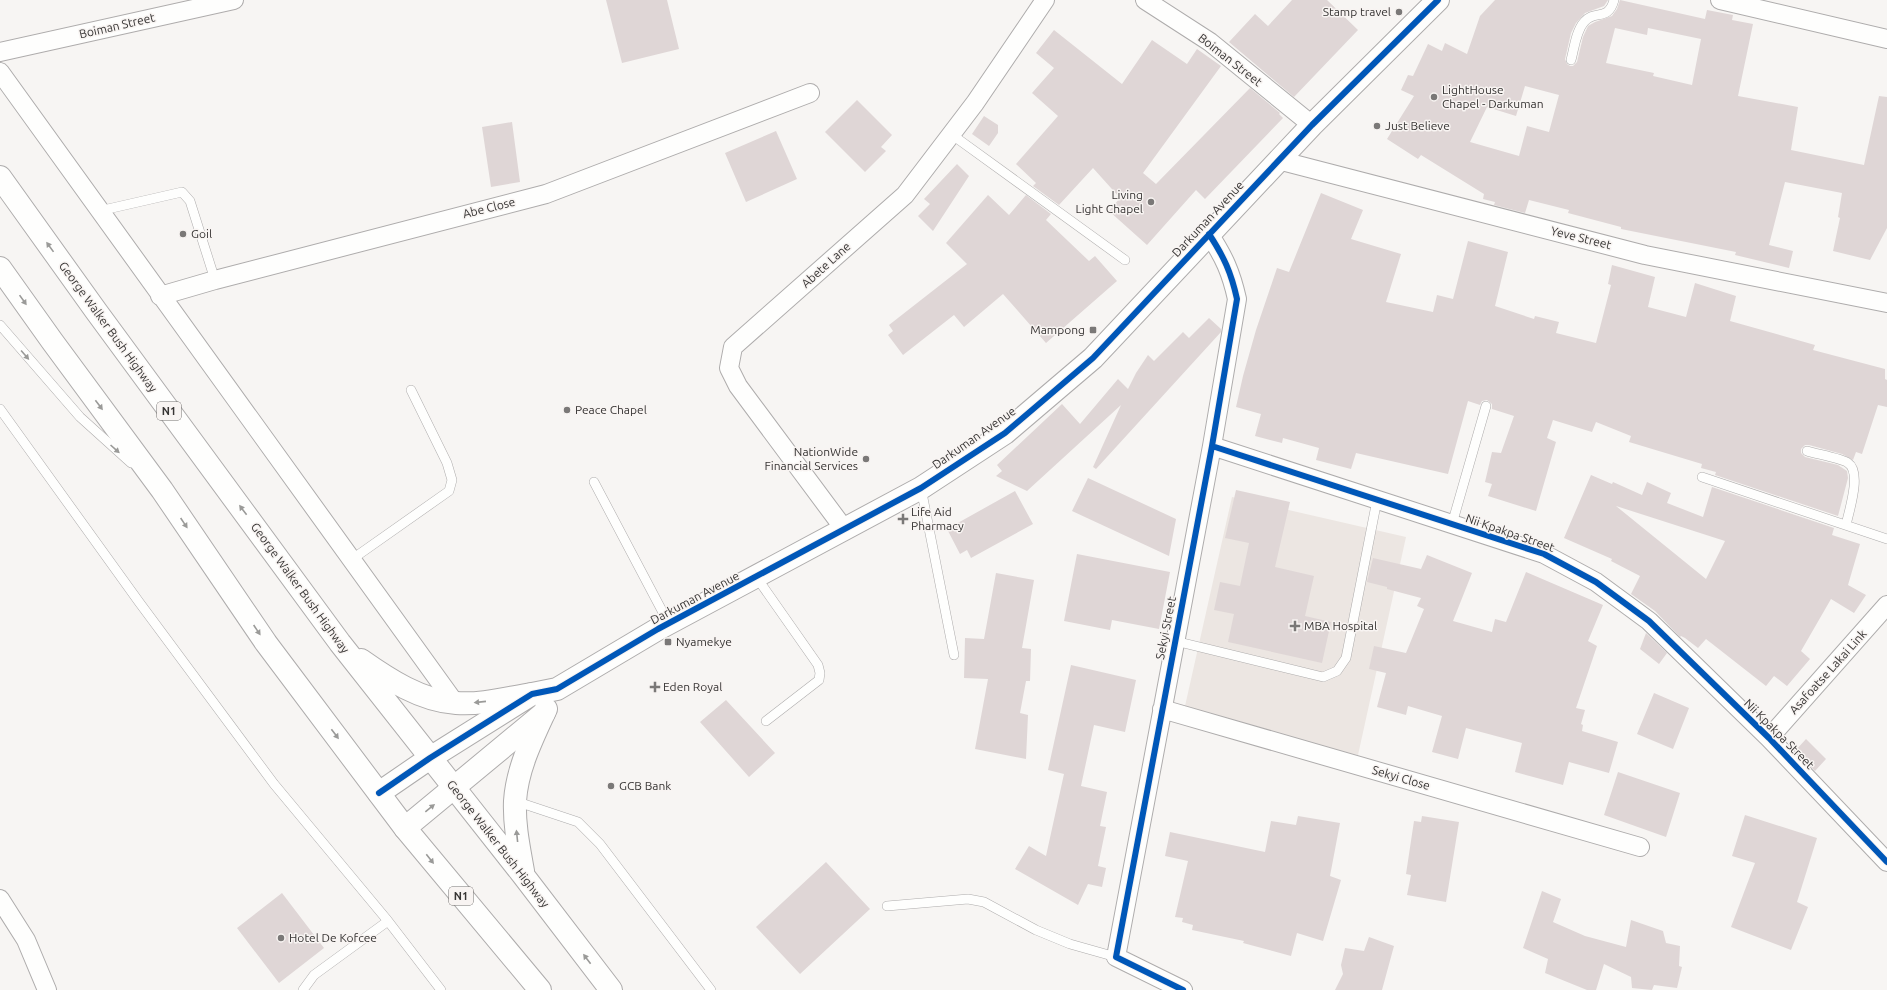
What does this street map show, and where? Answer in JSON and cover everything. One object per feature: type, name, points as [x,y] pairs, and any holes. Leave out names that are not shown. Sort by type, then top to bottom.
[{"type":"main road","name":"Darkuman Avenue","points":[[379,793],[430,758],[532,694],[558,689],[669,624],[757,578],[921,488],[1005,433],[1093,358],[1278,160],[1438,0]]},
{"type":"main road","name":"George Walker Bush Highway","points":[[0,177],[96,311],[340,643],[523,875],[611,990]]},
{"type":"main road","name":"N1","points":[[0,268],[162,490],[266,643],[405,828],[540,990]]},
{"type":"main road","points":[[340,643],[384,676],[432,699],[455,703],[478,703],[532,694]]},
{"type":"main road","name":"Darkuman Avenue","points":[[405,828],[544,713],[558,689]]},
{"type":"main road","points":[[523,875],[517,837],[515,801],[519,775],[530,743],[544,713]]},
{"type":"main road","points":[[517,962],[530,990]]},
{"type":"street","name":"Boiman Street","points":[[0,52],[234,0]]},
{"type":"street","name":"Abete Lane","points":[[845,530],[738,386],[729,368],[733,347],[905,195],[975,103],[1045,0]]},
{"type":"street","name":"Boiman Street","points":[[1145,0],[1210,42],[1312,125]]},
{"type":"street","points":[[1720,0],[1887,39]]},
{"type":"street","points":[[0,72],[160,296],[455,703]]},
{"type":"street","name":"Abe Close","points":[[160,296],[215,280],[546,194],[810,93]]},
{"type":"street","name":"Yeve Street","points":[[1278,160],[1645,255],[1887,304]]},
{"type":"street","name":"Sekyi Street","points":[[1116,957],[1212,446],[1237,299],[1232,276],[1221,253],[1209,234]]},
{"type":"street","name":"Nii Kpakpa Street","points":[[1212,446],[1544,554],[1596,582],[1649,621],[1769,738],[1887,862]]},
{"type":"street","name":"Asafoatse Lakai Link","points":[[1769,738],[1887,605]]},
{"type":"street","name":"Sekyi Close","points":[[1162,710],[1640,847]]},
{"type":"street","points":[[0,900],[26,940],[47,990]]},
{"type":"street","points":[[1116,957],[1183,990]]},
{"type":"lane","points":[[1571,60],[1580,27],[1584,21],[1589,17],[1606,14],[1612,8],[1614,0]]},
{"type":"lane","points":[[951,134],[1125,260]]},
{"type":"lane","points":[[99,211],[182,192],[190,201],[215,280]]},
{"type":"lane","points":[[0,325],[80,417],[162,490]]},
{"type":"lane","points":[[351,560],[448,491],[452,480],[447,463],[411,390]]},
{"type":"lane","points":[[1452,524],[1486,406]]},
{"type":"lane","points":[[0,409],[139,602],[274,784],[388,922],[441,990]]},
{"type":"lane","points":[[1806,451],[1848,463],[1853,469],[1855,477],[1846,525]]},
{"type":"lane","points":[[1702,476],[1887,539]]},
{"type":"lane","points":[[594,482],[669,624]]},
{"type":"lane","points":[[921,488],[954,655]]},
{"type":"lane","points":[[1175,641],[1323,677],[1337,671],[1346,658],[1377,500]]},
{"type":"lane","points":[[757,578],[818,665],[820,673],[819,680],[766,721]]},
{"type":"lane","points":[[515,801],[578,822],[588,831],[600,844],[711,990]]},
{"type":"lane","points":[[887,906],[968,899],[984,902],[1036,930],[1070,944],[1116,957]]},
{"type":"lane","points":[[303,990],[314,975],[388,922]]},
{"type":"shaded area","name":"MBA Hospital","points":[[1232,497],[1406,537],[1358,755],[1183,715]]},
{"type":"building","points":[[606,0],[667,0],[679,49],[622,63]]},
{"type":"building","points":[[1292,0],[1327,0],[1358,30],[1294,97],[1229,42],[1255,14],[1268,26]]},
{"type":"building","points":[[1495,0],[1608,0],[1604,6],[1585,13],[1576,23],[1571,33],[1565,59],[1567,64],[1573,66],[1577,62],[1583,37],[1588,26],[1612,16],[1617,9],[1620,0],[1705,19],[1707,10],[1733,15],[1732,20],[1753,24],[1738,96],[1798,107],[1791,150],[1864,165],[1879,96],[1887,97],[1887,228],[1870,260],[1833,251],[1840,218],[1838,217],[1842,193],[1785,182],[1769,245],[1793,251],[1789,268],[1735,255],[1736,252],[1621,229],[1621,227],[1568,213],[1569,210],[1529,200],[1525,213],[1494,205],[1495,202],[1483,199],[1484,194],[1421,155],[1418,159],[1387,139],[1414,96],[1401,90],[1408,75],[1413,76],[1428,44],[1442,51],[1445,43],[1467,54],[1480,16]],"holes":[[[1615,28],[1647,35],[1648,28],[1701,39],[1692,85],[1653,76],[1654,73],[1606,63]],[[1525,86],[1559,95],[1549,132],[1527,126],[1519,156],[1470,142],[1487,107],[1516,116]]]},
{"type":"building","points":[[1054,30],[1122,84],[1152,40],[1187,64],[1197,49],[1221,66],[1143,173],[1156,184],[1250,88],[1280,113],[1279,114],[1283,118],[1205,199],[1196,190],[1147,245],[1109,211],[1120,198],[1093,168],[1059,205],[1033,186],[1036,183],[1016,164],[1058,116],[1032,93],[1054,68],[1036,53]]},
{"type":"building","points":[[857,100],[892,135],[881,147],[886,151],[865,172],[825,132]]},
{"type":"building","points":[[984,116],[998,125],[998,133],[989,146],[972,134]]},
{"type":"building","points":[[512,122],[520,182],[491,187],[482,127]]},
{"type":"building","points":[[776,131],[797,179],[746,202],[725,153]]},
{"type":"building","points":[[957,164],[969,176],[933,231],[918,216],[930,204],[924,199]]},
{"type":"building","points":[[1321,193],[1363,210],[1351,239],[1401,254],[1386,302],[1433,312],[1437,295],[1453,299],[1468,241],[1508,252],[1495,306],[1534,319],[1535,316],[1559,322],[1556,333],[1596,343],[1611,285],[1608,284],[1612,265],[1655,277],[1648,307],[1686,317],[1695,283],[1736,296],[1730,321],[1815,345],[1813,350],[1885,369],[1885,379],[1887,380],[1887,407],[1878,405],[1862,454],[1856,452],[1853,460],[1842,454],[1809,445],[1805,445],[1801,449],[1801,453],[1805,457],[1838,465],[1847,471],[1848,478],[1838,516],[1715,475],[1716,472],[1701,468],[1702,464],[1629,442],[1631,436],[1596,422],[1592,432],[1553,420],[1547,438],[1556,442],[1536,511],[1488,496],[1492,484],[1485,482],[1492,452],[1501,453],[1514,416],[1492,409],[1492,404],[1487,400],[1482,401],[1480,405],[1468,401],[1448,474],[1356,453],[1351,469],[1316,460],[1319,448],[1283,438],[1282,443],[1255,436],[1261,414],[1236,407],[1243,376],[1256,330],[1277,268],[1289,272]]},
{"type":"building","points":[[988,195],[1009,215],[1026,195],[1051,214],[1046,220],[1089,261],[1095,256],[1117,281],[1046,343],[1003,294],[964,327],[954,315],[903,355],[888,335],[893,331],[889,325],[967,264],[946,243]]},
{"type":"building","points":[[1209,318],[1221,329],[1221,332],[1096,469],[1093,467],[1121,405],[1027,491],[996,476],[1002,471],[997,465],[1062,404],[1080,424],[1118,379],[1128,389],[1136,373],[1148,355],[1154,361],[1183,332],[1189,338]]},
{"type":"building","points":[[1591,475],[1612,484],[1613,482],[1642,495],[1647,482],[1671,493],[1667,503],[1703,517],[1712,487],[1834,528],[1832,535],[1860,544],[1848,585],[1866,595],[1854,613],[1831,599],[1801,651],[1810,659],[1787,686],[1774,676],[1766,686],[1706,639],[1698,648],[1685,638],[1680,637],[1655,611],[1631,594],[1640,576],[1611,561],[1612,559],[1564,538]],"holes":[[[1616,506],[1725,541],[1706,579]]]},
{"type":"building","points":[[1088,478],[1176,519],[1169,556],[1072,511]]},
{"type":"building","points":[[1236,490],[1290,502],[1275,567],[1314,576],[1305,616],[1331,622],[1322,663],[1228,642],[1234,614],[1214,610],[1220,582],[1240,586],[1249,543],[1225,538]]},
{"type":"building","points":[[1015,491],[1033,524],[971,558],[967,550],[960,554],[947,529]]},
{"type":"building","points":[[1077,554],[1170,572],[1159,629],[1112,620],[1110,630],[1064,621]]},
{"type":"building","points":[[1427,555],[1472,573],[1453,621],[1492,632],[1495,619],[1506,622],[1526,572],[1603,605],[1588,641],[1597,646],[1576,708],[1585,710],[1581,724],[1583,725],[1582,731],[1618,742],[1609,773],[1569,762],[1563,785],[1515,772],[1522,743],[1466,728],[1458,759],[1432,752],[1442,716],[1408,706],[1406,715],[1377,707],[1386,673],[1369,669],[1374,646],[1406,653],[1424,609],[1417,606],[1421,598],[1367,582],[1373,558],[1421,569]]},
{"type":"building","points":[[996,573],[1034,580],[1022,648],[1031,649],[1030,681],[1026,681],[1020,713],[1028,715],[1026,759],[975,749],[988,679],[964,678],[965,638],[984,639]]},
{"type":"building","points":[[1646,633],[1667,653],[1659,664],[1640,649]]},
{"type":"building","points":[[1071,665],[1136,680],[1125,732],[1094,725],[1081,786],[1107,792],[1100,826],[1106,827],[1098,866],[1106,868],[1102,887],[1088,884],[1078,905],[1015,869],[1029,846],[1046,856],[1064,774],[1048,770]]},
{"type":"building","points":[[1654,693],[1689,708],[1673,749],[1637,734]]},
{"type":"building","points":[[726,700],[775,753],[749,777],[700,722]]},
{"type":"building","points":[[1806,739],[1826,759],[1815,771],[1795,751]]},
{"type":"building","points":[[1618,772],[1680,793],[1666,837],[1604,815]]},
{"type":"building","points":[[1745,815],[1817,838],[1797,902],[1808,907],[1791,950],[1731,927],[1755,863],[1732,856]]},
{"type":"building","points":[[1298,816],[1340,823],[1330,876],[1341,880],[1323,941],[1297,933],[1291,956],[1243,943],[1244,941],[1192,930],[1193,925],[1182,922],[1183,918],[1175,917],[1188,861],[1165,856],[1170,832],[1265,852],[1271,821],[1296,825]]},
{"type":"building","points":[[1422,816],[1459,822],[1446,902],[1407,895],[1411,875],[1406,874],[1414,821],[1421,822]]},
{"type":"building","points":[[826,862],[870,909],[800,974],[756,927]]},
{"type":"building","points":[[1542,891],[1561,899],[1553,922],[1585,936],[1626,947],[1631,920],[1663,931],[1666,943],[1680,946],[1679,966],[1682,967],[1677,988],[1654,985],[1652,990],[1632,988],[1631,977],[1604,964],[1596,990],[1587,990],[1545,973],[1548,959],[1523,948]]},
{"type":"building","name":"Hotel De Kofcee","points":[[282,893],[324,948],[279,983],[237,928]]},
{"type":"building","points":[[1369,937],[1394,946],[1382,990],[1335,990],[1343,974],[1341,965],[1345,948],[1364,951]]},
{"type":"cycle path","points":[[379,793],[430,758],[532,694],[557,689],[658,629],[921,488],[1005,433],[1093,358],[1312,125],[1438,0]]},
{"type":"cycle path","points":[[1183,990],[1116,957],[1212,446],[1237,299],[1226,265],[1209,234]]},
{"type":"cycle path","points":[[1212,446],[1544,554],[1596,582],[1649,621],[1769,738],[1887,862]]},
{"type":"place","name":"Stamp travel","points":[[1399,12]]},
{"type":"place","name":"LightHouse Chapel - Darkuman","points":[[1434,97]]},
{"type":"place","name":"Just Believe","points":[[1377,126]]},
{"type":"place","name":"Living Light Chapel","points":[[1151,202]]},
{"type":"place","name":"Goil","points":[[183,234]]},
{"type":"place","name":"Mampong","points":[[1093,330]]},
{"type":"place","name":"Peace Chapel","points":[[567,410]]},
{"type":"place","name":"NationWide Financial Services","points":[[866,459]]},
{"type":"place","name":"Life Aid Pharmacy","points":[[903,519]]},
{"type":"place","name":"MBA Hospital","points":[[1295,626]]},
{"type":"place","name":"Nyamekye","points":[[668,642]]},
{"type":"place","name":"Eden Royal","points":[[655,687]]},
{"type":"place","name":"GCB Bank","points":[[611,786]]},
{"type":"place","name":"Hotel De Kofcee","points":[[281,938]]}]
